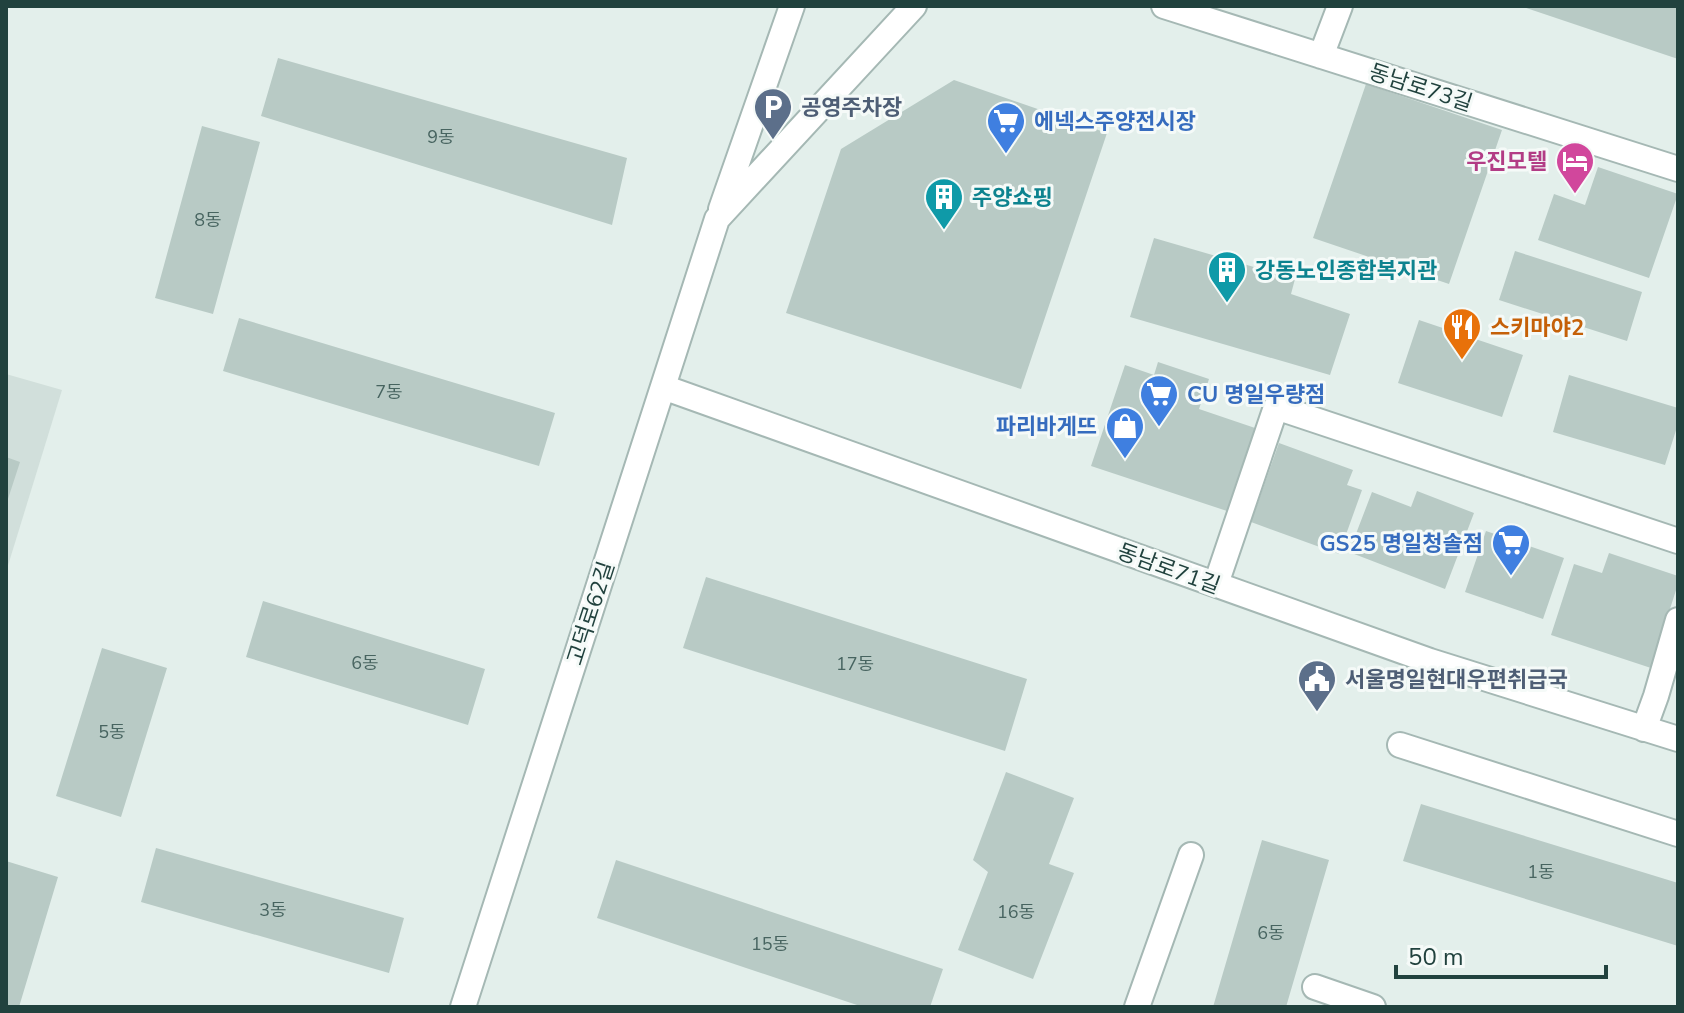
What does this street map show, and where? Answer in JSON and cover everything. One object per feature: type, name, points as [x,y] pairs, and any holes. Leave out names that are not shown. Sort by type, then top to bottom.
[{"type":"street","name":"고덕로62길","points":[[463,1007],[717,219],[792,6]]},
{"type":"street","name":"고덕로62길","points":[[717,219],[914,6]]},
{"type":"street","name":"동남로73길","points":[[1164,6],[1678,169]]},
{"type":"street","points":[[1321,56],[1340,6]]},
{"type":"street","name":"동남로71길","points":[[663,387],[1430,661],[1678,739]]},
{"type":"street","points":[[1216,584],[1276,407],[1678,541]]},
{"type":"street","points":[[1644,729],[1678,620]]},
{"type":"street","points":[[1400,745],[1678,834]]},
{"type":"street","points":[[1137,1007],[1191,855]]},
{"type":"street","points":[[1315,987],[1373,1007]]},
{"type":"shaded area","points":[[6,374],[62,390],[6,572]]},
{"type":"building","points":[[1523,6],[1678,6],[1678,59],[1523,7]]},
{"type":"building","points":[[278,58],[627,158],[612,225],[261,116]]},
{"type":"building","name":"주양쇼핑","points":[[954,80],[1107,133],[1021,389],[786,313],[841,149]]},
{"type":"building","points":[[1366,84],[1502,130],[1449,284],[1313,238]]},
{"type":"building","points":[[202,126],[260,142],[213,314],[155,298]]},
{"type":"building","points":[[1598,167],[1678,194],[1649,278],[1538,240],[1554,194],[1585,205]]},
{"type":"building","name":"강동노인종합복지관","points":[[1154,238],[1295,279],[1291,294],[1350,314],[1330,375],[1130,317]]},
{"type":"building","points":[[1515,251],[1642,292],[1627,341],[1499,300]]},
{"type":"building","points":[[239,318],[555,413],[539,466],[223,371]]},
{"type":"building","points":[[1419,320],[1523,355],[1502,417],[1398,383]]},
{"type":"building","points":[[1158,362],[1209,379],[1199,409],[1258,429],[1230,512],[1091,466],[1125,365],[1154,375]]},
{"type":"building","points":[[1569,375],[1678,408],[1678,424],[1665,465],[1553,432]]},
{"type":"building","points":[[1279,443],[1353,470],[1347,485],[1362,490],[1339,554],[1251,522]]},
{"type":"building","points":[[6,457],[20,462],[7,502],[6,502]]},
{"type":"building","points":[[1417,491],[1474,513],[1445,589],[1349,552],[1372,492],[1411,507]]},
{"type":"building","points":[[1486,531],[1564,558],[1543,619],[1465,592]]},
{"type":"building","points":[[1609,553],[1678,576],[1651,668],[1551,635],[1574,564],[1602,573]]},
{"type":"building","points":[[706,577],[1027,679],[1005,751],[683,648]]},
{"type":"building","points":[[263,601],[485,669],[468,725],[246,657]]},
{"type":"building","points":[[102,648],[167,668],[121,817],[56,796]]},
{"type":"building","points":[[1006,772],[1074,798],[1049,864],[1074,873],[1033,979],[958,950],[988,872],[973,860]]},
{"type":"building","points":[[1421,804],[1678,883],[1678,946],[1403,861]]},
{"type":"building","points":[[1262,840],[1329,860],[1286,1007],[1213,1007]]},
{"type":"building","points":[[156,848],[404,918],[389,973],[141,902]]},
{"type":"building","points":[[616,860],[943,969],[930,1007],[863,1007],[597,918]]},
{"type":"building","points":[[6,861],[58,877],[19,1007],[6,1007]]},
{"type":"place","name":"공영주차장","points":[[773,141]]},
{"type":"place","name":"에넥스주양전시장","points":[[1006,155]]},
{"type":"place","name":"우진모텔","points":[[1575,195]]},
{"type":"place","name":"주양쇼핑","points":[[944,231]]},
{"type":"place","name":"강동노인종합복지관","points":[[1227,304]]},
{"type":"place","name":"스키마야2","points":[[1462,361]]},
{"type":"place","name":"CU 명일우량점","points":[[1159,428]]},
{"type":"place","name":"파리바게뜨","points":[[1125,460]]},
{"type":"place","name":"GS25 명일청솔점","points":[[1511,577]]},
{"type":"place","name":"서울명일현대우편취급국","points":[[1317,713]]}]
